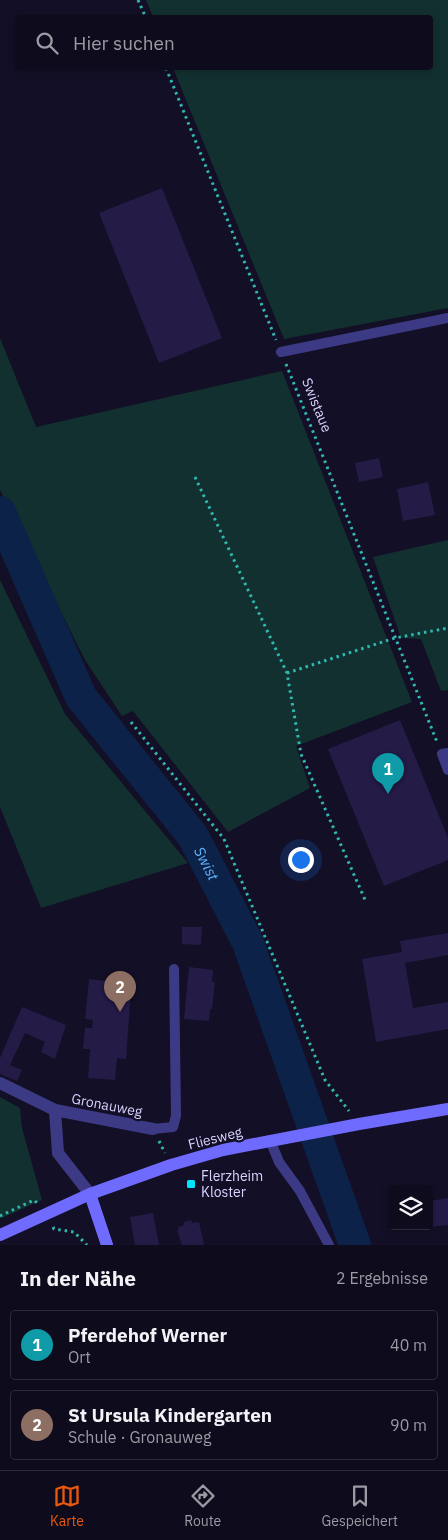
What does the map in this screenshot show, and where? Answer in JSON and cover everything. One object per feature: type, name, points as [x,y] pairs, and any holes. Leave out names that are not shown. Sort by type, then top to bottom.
[{"type":"main road","name":"Fliesweg","points":[[0,1234],[90,1194],[171,1165],[222,1150],[448,1109]]},
{"type":"main road","points":[[90,1194],[107,1245]]},
{"type":"street","name":"Gronauweg","points":[[0,1082],[55,1110],[153,1129]]},
{"type":"street","name":"Gronauweg","points":[[55,1110],[58,1153],[90,1194]]},
{"type":"lane","points":[[281,352],[448,318]]},
{"type":"lane","points":[[445,753],[448,770]]},
{"type":"lane","points":[[153,1129],[173,1127],[176,1116],[174,969]]},
{"type":"lane","points":[[276,1139],[279,1162],[300,1191],[329,1245]]},
{"type":"path","points":[[138,0],[145,15]]},
{"type":"path","name":"Swistaue","points":[[167,70],[395,638],[445,753]]},
{"type":"path","points":[[195,477],[287,673],[302,754],[366,902]]},
{"type":"path","points":[[287,673],[395,638],[448,628]]},
{"type":"path","points":[[131,722],[224,839],[325,1080],[353,1125]]},
{"type":"path","points":[[153,1129],[171,1165]]},
{"type":"path","points":[[45,1214],[54,1229],[74,1232],[87,1245]]},
{"type":"green space","points":[[146,0],[448,0],[448,308],[284,339],[174,70],[433,70],[433,15],[152,15]]},
{"type":"green space","points":[[0,338],[36,427],[282,371],[412,702],[296,746],[310,788],[228,832],[133,711],[122,716],[85,660],[0,490]]},
{"type":"green space","points":[[448,540],[448,690],[441,691],[421,639],[401,638],[373,557]]},
{"type":"green space","points":[[0,580],[65,714],[188,863],[41,908],[0,807]]},
{"type":"green space","points":[[0,1097],[20,1108],[22,1128],[42,1200],[0,1219]]},
{"type":"building","points":[[162,188],[222,338],[159,363],[99,213]]},
{"type":"building","points":[[379,458],[383,477],[359,482],[355,463]]},
{"type":"building","points":[[428,482],[435,515],[403,521],[397,489]]},
{"type":"building","points":[[400,720],[448,838],[448,860],[384,886],[328,749]]},
{"type":"building","points":[[182,927],[202,927],[201,945],[182,944]]},
{"type":"building","points":[[448,933],[448,955],[405,963],[413,1008],[448,1002],[448,1029],[376,1042],[362,959],[402,952],[400,941]]},
{"type":"building","points":[[189,967],[213,970],[212,982],[215,982],[209,1021],[184,1019]]},
{"type":"building","points":[[89,979],[106,981],[105,988],[131,990],[126,1059],[117,1058],[115,1080],[88,1078],[90,1049],[83,1049],[85,1028],[92,1028],[93,1020],[85,1019]]},
{"type":"building","points":[[22,1007],[66,1025],[55,1059],[41,1052],[45,1042],[25,1033],[10,1065],[22,1070],[17,1081],[0,1074],[0,1058]]},
{"type":"building","points":[[448,1198],[448,1225],[433,1227],[433,1200]]},
{"type":"building","points":[[153,1213],[159,1245],[135,1245],[130,1217]]},
{"type":"building","points":[[191,1220],[192,1223],[199,1222],[204,1245],[182,1245],[177,1230],[179,1230],[178,1227],[184,1225],[184,1222]]},
{"type":"waterway","name":"Swist","points":[[0,512],[81,697],[193,836],[248,943],[355,1245]]},
{"type":"place","name":"Pferdehof Werner","points":[[388,794]]},
{"type":"place","name":"St Ursula Kindergarten","points":[[120,1012]]},
{"type":"place","name":"Flerzheim Kloster","points":[[191,1184]]}]
